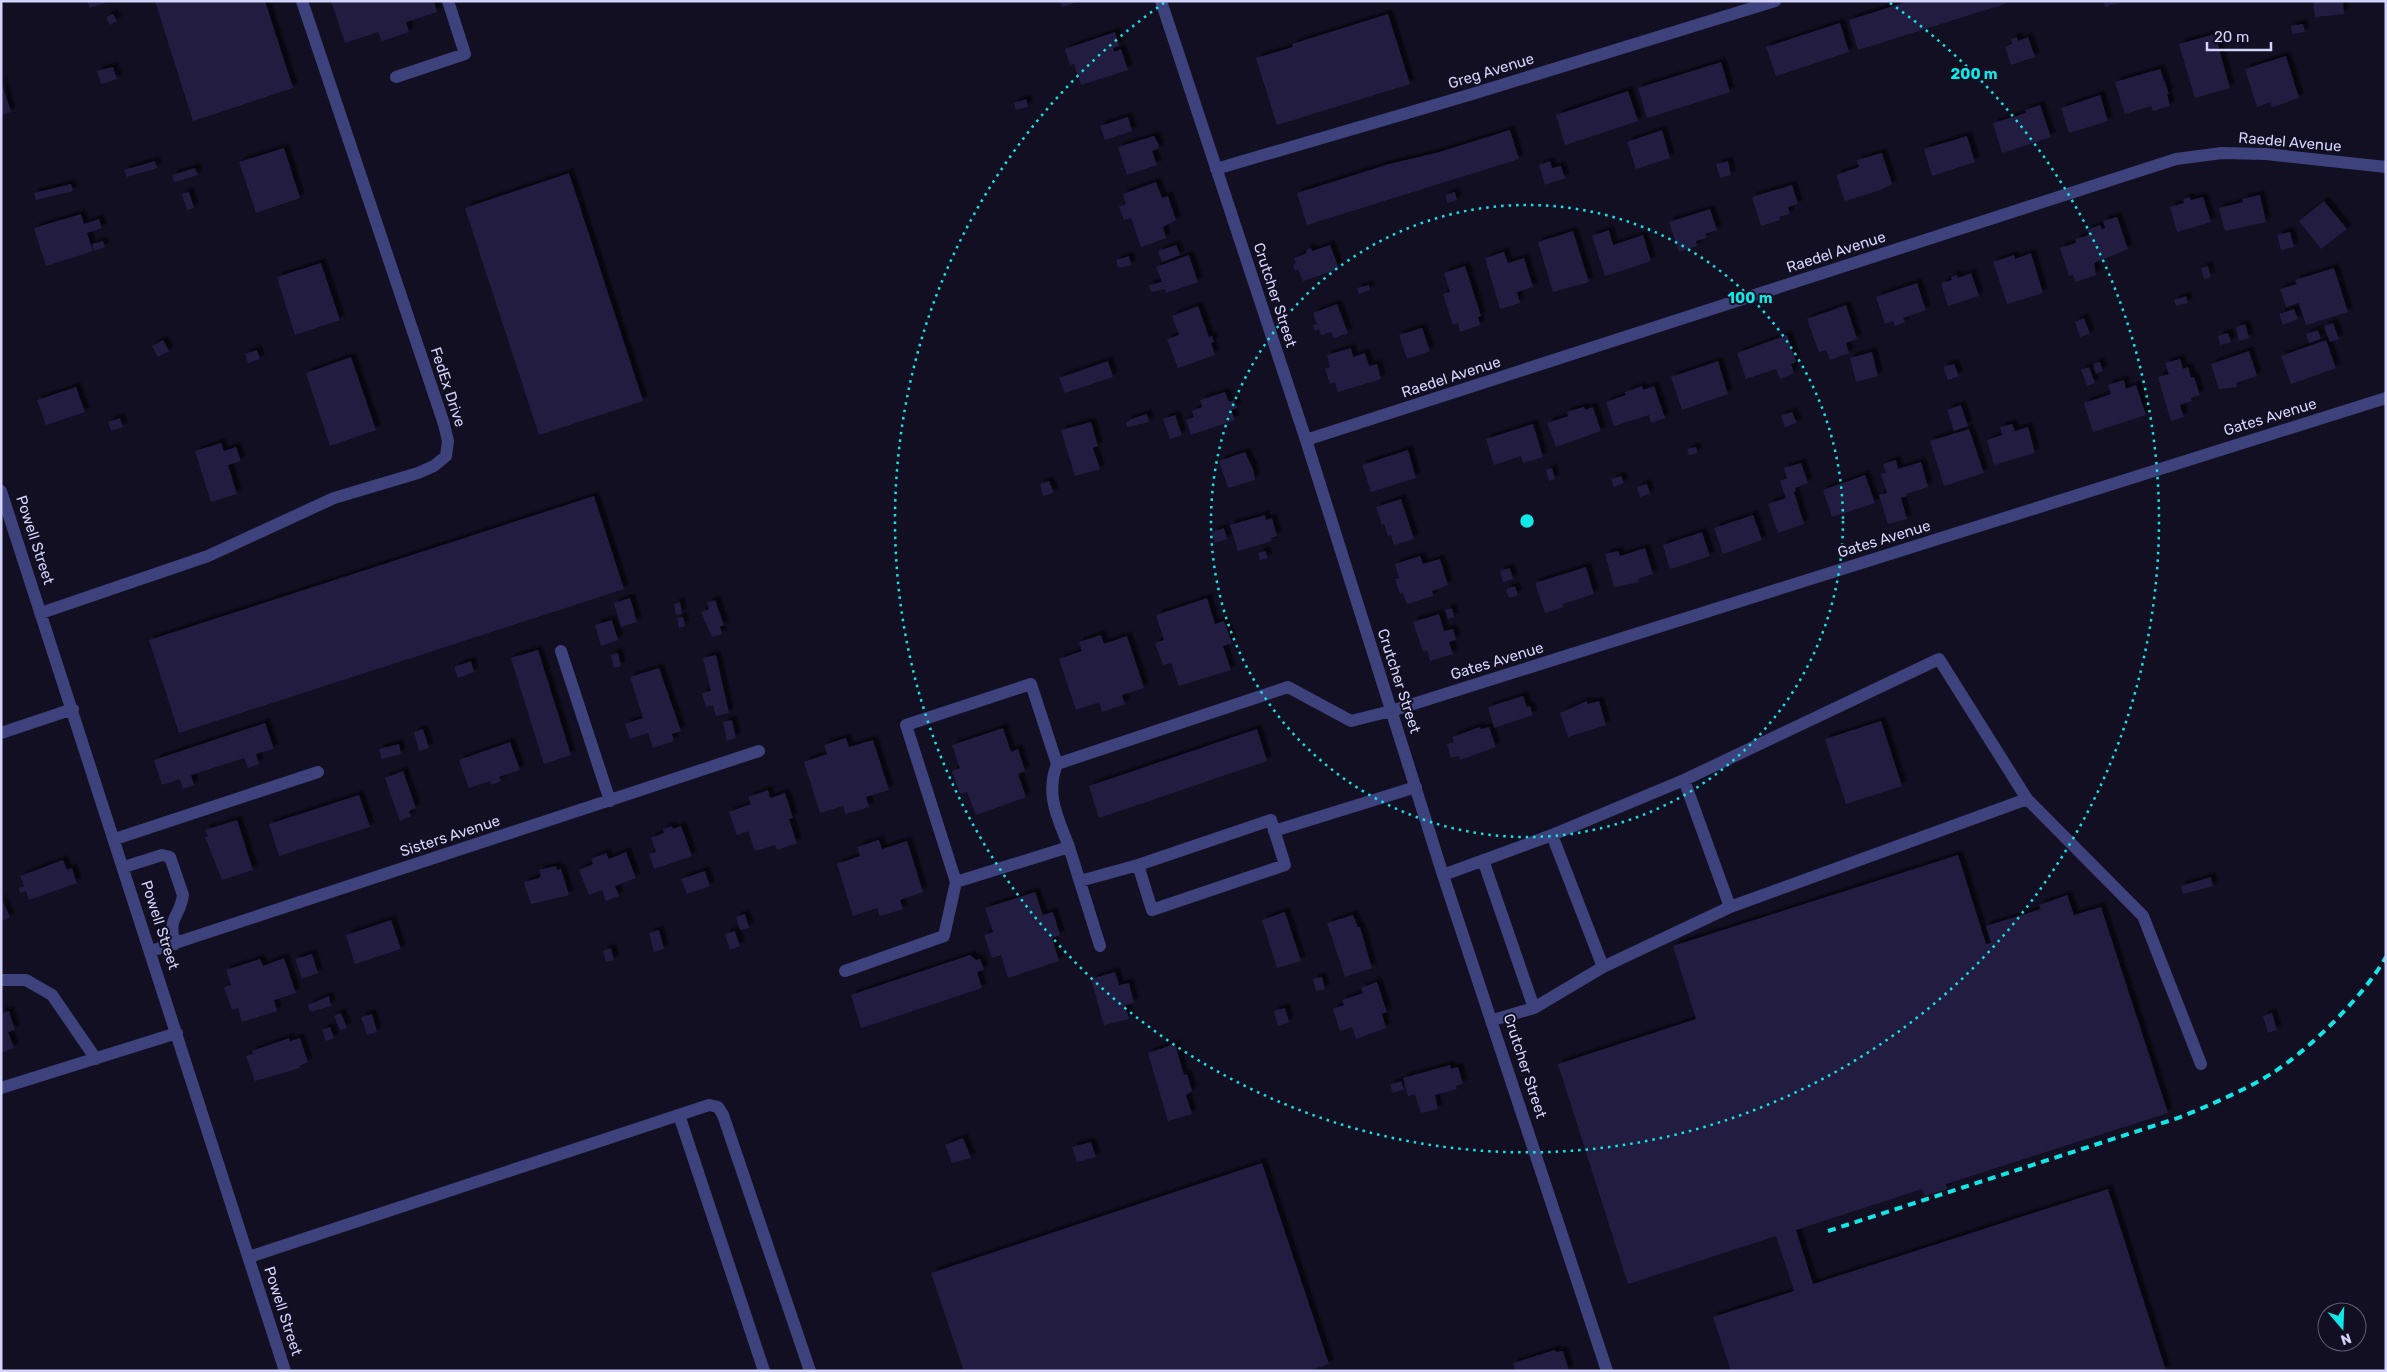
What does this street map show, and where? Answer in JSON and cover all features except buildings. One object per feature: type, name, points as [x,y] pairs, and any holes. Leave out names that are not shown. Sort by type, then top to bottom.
[{"type":"street","name":"FedEx Drive","points":[[41,613],[208,556],[334,498],[418,473],[434,466],[446,456],[448,441],[444,424],[302,1]]},
{"type":"street","points":[[396,77],[465,54],[448,1]]},
{"type":"street","name":"Crutcher Street","points":[[1161,1],[1306,440],[1443,875],[1493,1020],[1607,1371]]},
{"type":"street","name":"Greg Avenue","points":[[1216,170],[1775,1]]},
{"type":"street","name":"Raedel Avenue","points":[[1306,440],[2176,159],[2222,153],[2266,154],[2386,167]]},
{"type":"street","name":"Gates Avenue","points":[[1057,764],[1288,687],[1351,721],[1391,711],[2386,398]]},
{"type":"street","name":"Powell Street","points":[[1,491],[115,839],[285,1371]]},
{"type":"street","points":[[560,652],[610,801]]},
{"type":"street","points":[[1443,875],[1552,835],[1684,780],[1939,659],[2027,799],[2143,916],[2201,1064]]},
{"type":"street","points":[[845,971],[944,936],[956,882],[906,724],[1031,684],[1057,764],[1050,781],[1055,812],[1069,847],[1100,946]]},
{"type":"street","points":[[1,733],[73,709]]},
{"type":"street","name":"Sisters Avenue","points":[[151,952],[759,751]]},
{"type":"street","points":[[115,839],[318,772]]},
{"type":"street","points":[[1684,780],[1730,907]]},
{"type":"street","points":[[1274,832],[1416,787]]},
{"type":"street","points":[[1493,1020],[1534,1008],[1603,967],[1730,907],[2027,799]]},
{"type":"street","points":[[1080,881],[1138,864],[1270,820],[1285,865],[1152,910],[1138,864]]},
{"type":"street","points":[[1552,835],[1603,967]]},
{"type":"street","points":[[956,882],[1069,847]]},
{"type":"street","points":[[124,867],[162,855],[170,857],[183,895],[172,920],[175,944]]},
{"type":"street","points":[[1483,860],[1534,1008]]},
{"type":"street","points":[[1,980],[26,980],[52,995],[96,1059]]},
{"type":"street","points":[[1,1088],[177,1033]]},
{"type":"street","points":[[249,1258],[679,1115],[709,1106],[718,1107],[723,1115],[810,1371]]},
{"type":"street","points":[[679,1115],[764,1371]]},
{"type":"railway","points":[[1828,1231],[2178,1118],[2260,1081],[2286,1064],[2318,1037],[2350,1005],[2386,957]]}]
